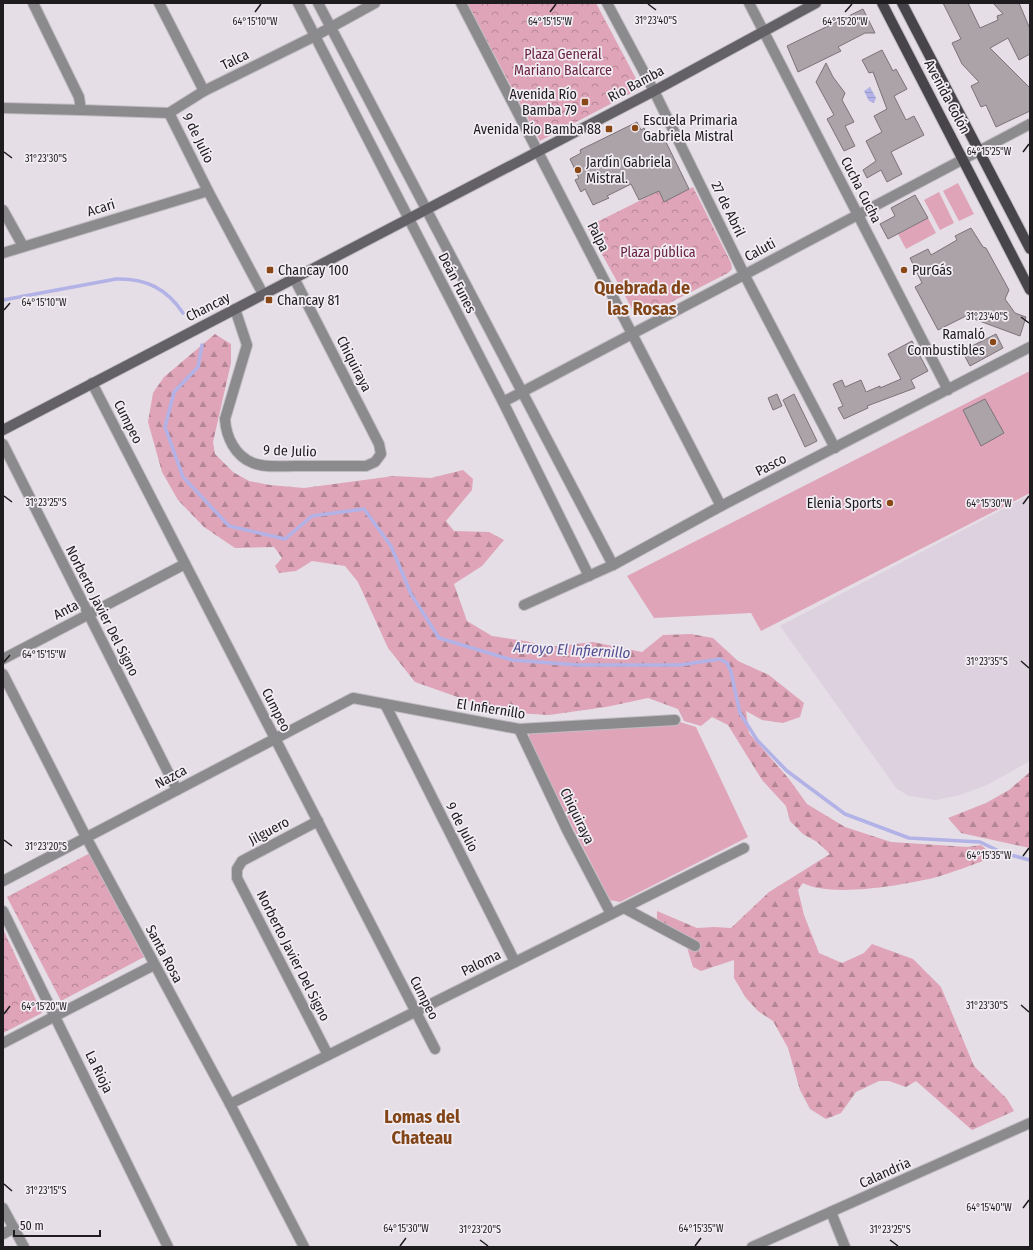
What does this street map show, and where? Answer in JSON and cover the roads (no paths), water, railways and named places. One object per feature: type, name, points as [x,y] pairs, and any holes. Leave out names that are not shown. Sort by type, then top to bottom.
[{"type":"main road","name":"Rio Bamba","points":[[426,210],[654,91],[763,30],[816,3]]},
{"type":"main road","name":"Avenida Colón","points":[[882,3],[1030,290]]},
{"type":"main road","name":"Avenida Colón","points":[[902,3],[1030,249]]},
{"type":"main road","name":"Chancay","points":[[3,430],[426,210]]},
{"type":"street","points":[[3,108],[81,110],[79,97],[33,3]]},
{"type":"street","points":[[159,3],[204,91]]},
{"type":"street","name":"Deán Funes","points":[[298,3],[503,402],[589,576]]},
{"type":"street","name":"Deán Funes","points":[[318,3],[613,565]]},
{"type":"street","name":"Talca","points":[[169,113],[204,91],[315,36],[375,3]]},
{"type":"street","name":"Palpa","points":[[461,3],[720,506]]},
{"type":"street","name":"27 de Abril","points":[[607,3],[654,91],[744,274],[835,448]]},
{"type":"street","name":"Cucha Cucha","points":[[749,3],[948,390]]},
{"type":"street","name":"9 de Julio","points":[[81,110],[169,113],[208,191],[263,294]]},
{"type":"street","name":"Caluti","points":[[503,402],[1030,124]]},
{"type":"street","name":"Acari","points":[[3,253],[208,191]]},
{"type":"street","points":[[3,210],[23,246]]},
{"type":"street","name":"Chiquiraya","points":[[294,278],[379,444],[381,454],[375,462]]},
{"type":"street","name":"9 de Julio","points":[[235,309],[247,345],[225,419],[226,431],[231,444],[242,456],[252,463],[268,466],[366,466],[375,462]]},
{"type":"street","name":"Pasco","points":[[524,605],[613,565],[720,506],[1030,347]]},
{"type":"street","name":"Cumpeo","points":[[92,383],[435,1049]]},
{"type":"street","name":"Norberto Javier Del Signo","points":[[3,444],[87,615],[177,790]]},
{"type":"street","name":"Anta","points":[[3,659],[185,564]]},
{"type":"street","name":"Santa Rosa","points":[[3,674],[86,837],[230,1104],[304,1247]]},
{"type":"street","name":"Nazca","points":[[3,881],[353,698]]},
{"type":"street","name":"El Infiernillo","points":[[353,698],[519,729],[675,720]]},
{"type":"street","name":"9 de Julio","points":[[385,704],[515,962]]},
{"type":"street","name":"Chiquiraya","points":[[519,729],[568,832],[611,914]]},
{"type":"street","name":"Jilguero","points":[[236,869],[242,861],[318,821]]},
{"type":"street","name":"Paloma","points":[[230,1104],[744,848]]},
{"type":"street","name":"Norberto Javier Del Signo","points":[[236,869],[237,878],[328,1055]]},
{"type":"street","points":[[624,908],[695,946]]},
{"type":"street","name":"La Rioja","points":[[3,911],[168,1247]]},
{"type":"street","points":[[3,1043],[154,965]]},
{"type":"street","name":"Calandria","points":[[752,1247],[1030,1123]]},
{"type":"street","points":[[3,1208],[24,1247]]},
{"type":"street","points":[[831,1212],[845,1247]]},
{"type":"street","points":[[3,1234],[14,1228]]},
{"type":"water","points":[[870,87],[876,98],[874,103],[869,101],[864,91]]},
{"type":"waterway","name":"Arroyo El Infiernillo","points":[[3,300],[116,279],[127,279],[146,283],[163,291],[183,313]]},
{"type":"waterway","name":"Arroyo El Infiernillo","points":[[202,345],[198,367],[174,392],[165,427],[183,477],[229,526],[285,539],[312,516],[364,509],[391,546],[411,594],[439,638],[512,660],[578,665],[680,665],[720,659],[727,663],[731,672],[740,713],[757,740],[787,771],[845,814],[909,838],[980,842],[1003,853],[1030,860]]},
{"type":"place","name":"Avenida Río Bamba 79","points":[[585,102]]},
{"type":"place","name":"Escuela Primaria Gabriela Mistral","points":[[635,128]]},
{"type":"place","name":"Avenida Río Bamba 88","points":[[609,129]]},
{"type":"place","name":"Jardín Gabriela Mistral.","points":[[578,170]]},
{"type":"place","name":"Chancay 100","points":[[270,270]]},
{"type":"place","name":"PurGás","points":[[904,270]]},
{"type":"place","name":"Chancay 81","points":[[269,300]]},
{"type":"place","name":"Ramaló Combustibles","points":[[993,342]]},
{"type":"place","name":"Elenia Sports","points":[[890,503]]},
{"type":"district","name":"Quebrada de las Rosas","points":[[642,298]]},
{"type":"district","name":"Lomas del Chateau","points":[[422,1127]]},
{"type":"park label","name":"Plaza General Mariano Balcarce","points":[[563,62]]},
{"type":"park label","name":"Plaza pública","points":[[658,252]]}]
